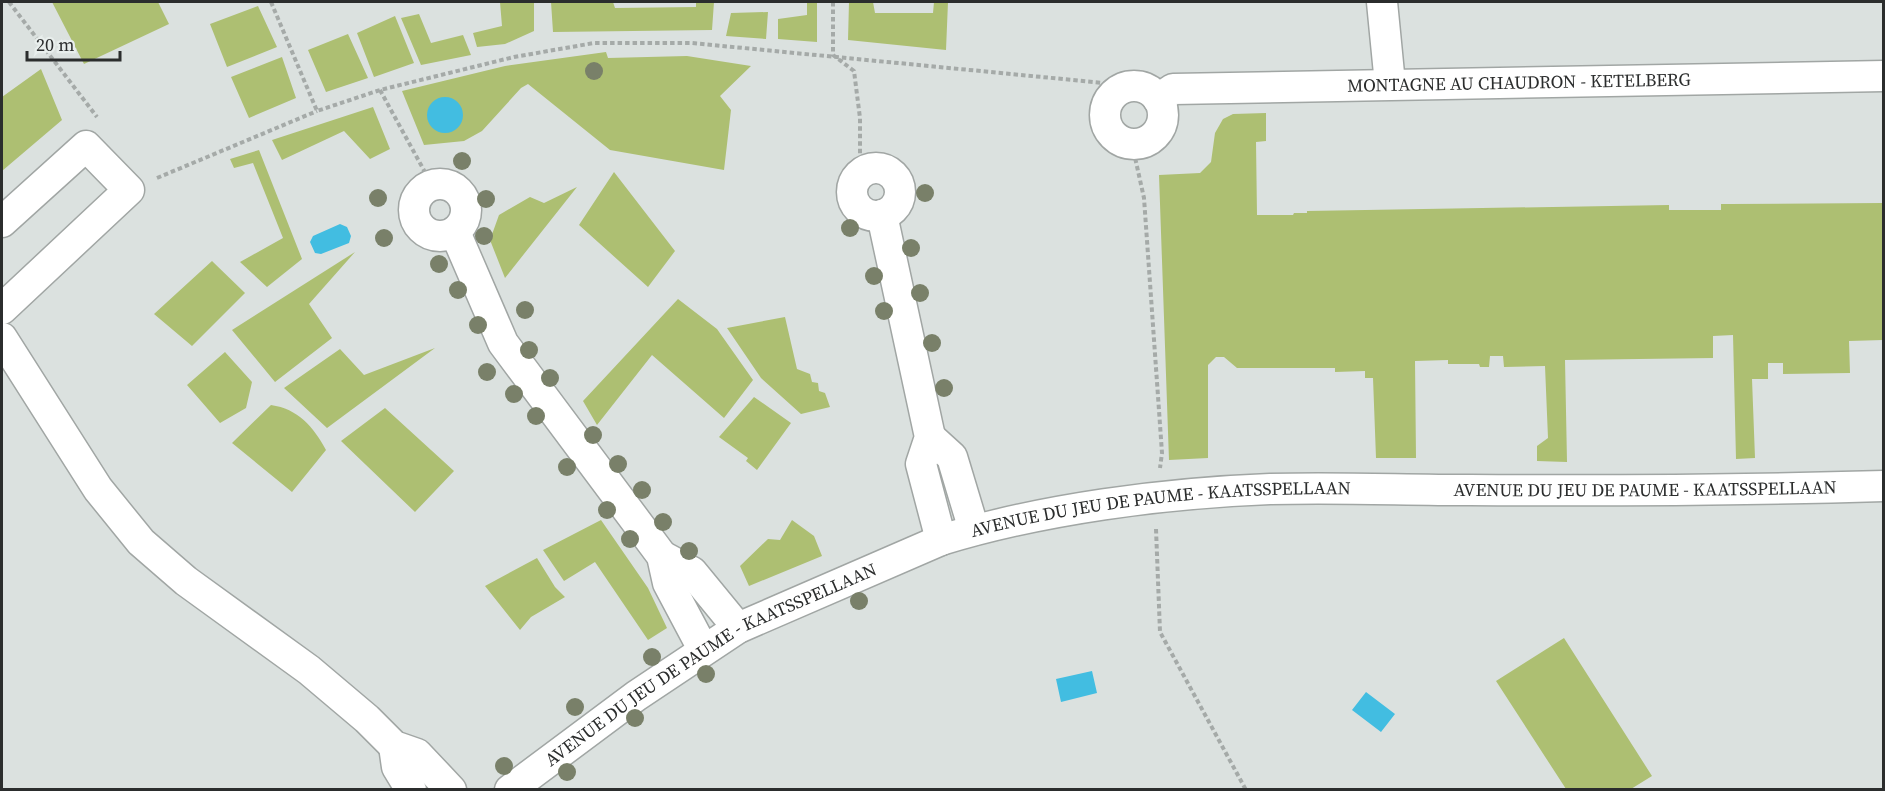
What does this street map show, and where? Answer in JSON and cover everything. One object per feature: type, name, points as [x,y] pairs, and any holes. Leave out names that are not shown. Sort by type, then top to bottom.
[{"type":"street","points":[[1382,2],[1390,84]]},
{"type":"street","name":"MONTAGNE AU CHAUDRON - KETELBERG","points":[[1158,99],[1173,88],[1884,76]]},
{"type":"street","points":[[1136,86],[1149,90],[1158,99],[1162,117],[1155,134],[1144,142],[1132,144],[1115,137],[1110,131],[1104,114],[1110,98],[1124,87],[1136,86]]},
{"type":"street","points":[[2,222],[86,146],[129,190],[2,309]]},
{"type":"street","points":[[860,174],[873,168],[882,168],[896,178],[900,193],[894,208],[882,215],[930,437],[921,464],[941,540]]},
{"type":"street","points":[[432,185],[447,185],[455,189],[465,200],[465,218],[455,231],[438,236],[428,233],[417,222],[415,203],[424,190],[432,185]]},
{"type":"street","points":[[455,231],[503,344],[662,556],[668,583],[703,649]]},
{"type":"street","points":[[2,338],[92,480],[141,542],[186,581],[309,670],[367,719],[394,746],[417,754],[451,789]]},
{"type":"street","points":[[930,437],[952,457],[974,530]]},
{"type":"street","name":"AVENUE DU JEU DE PAUME - KAATSSPELLAAN","points":[[510,789],[703,649],[738,628],[941,540],[974,530],[1094,507],[1156,498],[1269,489],[1724,491],[1884,486]]},
{"type":"street","points":[[662,556],[692,572],[738,628]]},
{"type":"street","points":[[394,746],[397,767],[411,789]]},
{"type":"path","points":[[9,2],[98,116],[86,146]]},
{"type":"path","points":[[270,2],[317,111]]},
{"type":"path","points":[[833,2],[833,55]]},
{"type":"path","points":[[129,190],[317,111],[380,90],[514,57],[594,43],[692,43],[833,55],[1124,87]]},
{"type":"path","points":[[833,55],[854,71],[860,118],[860,174]]},
{"type":"path","points":[[380,90],[432,185]]},
{"type":"path","points":[[1132,144],[1144,198],[1162,453],[1156,498],[1160,632],[1246,789]]},
{"type":"green space","points":[[52,2],[158,2],[169,24],[84,64]]},
{"type":"green space","points":[[500,2],[534,2],[534,31],[505,44],[477,47],[473,33],[502,26]]},
{"type":"green space","points":[[551,2],[613,2],[615,8],[696,7],[696,2],[714,2],[712,30],[553,32]]},
{"type":"green space","points":[[807,2],[817,2],[817,42],[778,39],[778,19],[807,15]]},
{"type":"green space","points":[[849,2],[873,2],[875,13],[933,13],[934,2],[948,2],[946,50],[848,40]]},
{"type":"green space","points":[[258,6],[277,47],[227,67],[210,24]]},
{"type":"green space","points":[[768,12],[766,39],[726,36],[731,13]]},
{"type":"green space","points":[[419,14],[431,43],[463,35],[471,55],[421,65],[401,18]]},
{"type":"green space","points":[[395,16],[414,63],[374,77],[357,33]]},
{"type":"green space","points":[[348,34],[368,78],[326,92],[308,50]]},
{"type":"green space","points":[[606,52],[608,58],[687,56],[751,66],[720,96],[731,110],[724,170],[610,150],[528,84],[521,88],[482,131],[464,141],[424,145],[402,91],[505,66]]},
{"type":"green space","points":[[282,57],[296,98],[249,118],[231,77]]},
{"type":"green space","points":[[41,69],[62,120],[2,171],[2,97]]},
{"type":"green space","points":[[373,107],[390,149],[370,159],[344,131],[282,160],[272,140]]},
{"type":"green space","points":[[1266,113],[1266,141],[1256,142],[1257,215],[1293,215],[1294,213],[1307,213],[1307,211],[1669,205],[1669,210],[1721,210],[1721,204],[1883,203],[1883,340],[1849,341],[1850,373],[1783,374],[1783,363],[1768,363],[1768,379],[1752,379],[1755,458],[1736,459],[1733,335],[1713,336],[1713,358],[1565,360],[1567,462],[1537,461],[1537,446],[1548,438],[1545,366],[1504,367],[1503,356],[1490,356],[1489,367],[1480,367],[1479,364],[1448,364],[1448,360],[1415,361],[1416,458],[1376,458],[1373,378],[1365,378],[1365,371],[1335,372],[1335,368],[1237,368],[1224,357],[1216,357],[1208,365],[1208,458],[1169,460],[1159,175],[1200,173],[1211,162],[1215,133],[1223,119],[1233,114]]},
{"type":"green space","points":[[259,150],[302,259],[267,287],[240,262],[283,238],[253,163],[234,168],[230,159]]},
{"type":"green space","points":[[614,172],[675,251],[648,287],[579,225]]},
{"type":"green space","points":[[577,187],[505,278],[490,240],[499,215],[530,197],[544,203]]},
{"type":"green space","points":[[355,252],[309,304],[332,338],[275,382],[232,330]]},
{"type":"green space","points":[[212,261],[245,293],[192,346],[154,314]]},
{"type":"green space","points":[[678,299],[717,329],[753,380],[724,418],[652,355],[597,425],[583,401]]},
{"type":"green space","points":[[785,317],[797,369],[810,374],[812,382],[818,383],[819,391],[825,393],[830,407],[801,414],[761,378],[727,328]]},
{"type":"green space","points":[[435,348],[327,428],[284,388],[340,349],[364,375]]},
{"type":"green space","points":[[225,352],[252,382],[246,408],[220,423],[187,385]]},
{"type":"green space","points":[[754,397],[791,423],[757,470],[746,461],[748,458],[719,437]]},
{"type":"green space","points":[[271,405],[289,410],[304,420],[316,433],[326,450],[292,492],[232,443]]},
{"type":"green space","points":[[385,408],[454,471],[415,512],[341,441]]},
{"type":"green space","points":[[601,520],[648,588],[667,628],[648,640],[595,562],[564,581],[543,550]]},
{"type":"green space","points":[[792,520],[814,536],[822,556],[749,586],[740,566],[768,539],[780,540]]},
{"type":"green space","points":[[537,558],[555,587],[565,597],[531,617],[520,630],[485,586]]},
{"type":"green space","points":[[1564,638],[1652,776],[1631,789],[1566,789],[1496,681]]},
{"type":"water","points":[[445,97],[458,102],[463,115],[458,128],[445,133],[432,128],[427,115],[432,102]]},
{"type":"water","points":[[340,224],[347,227],[351,236],[349,243],[321,254],[315,253],[310,242],[313,236]]},
{"type":"water","points":[[1092,671],[1097,693],[1061,702],[1056,679]]},
{"type":"water","points":[[1366,692],[1395,714],[1381,732],[1352,710]]}]
